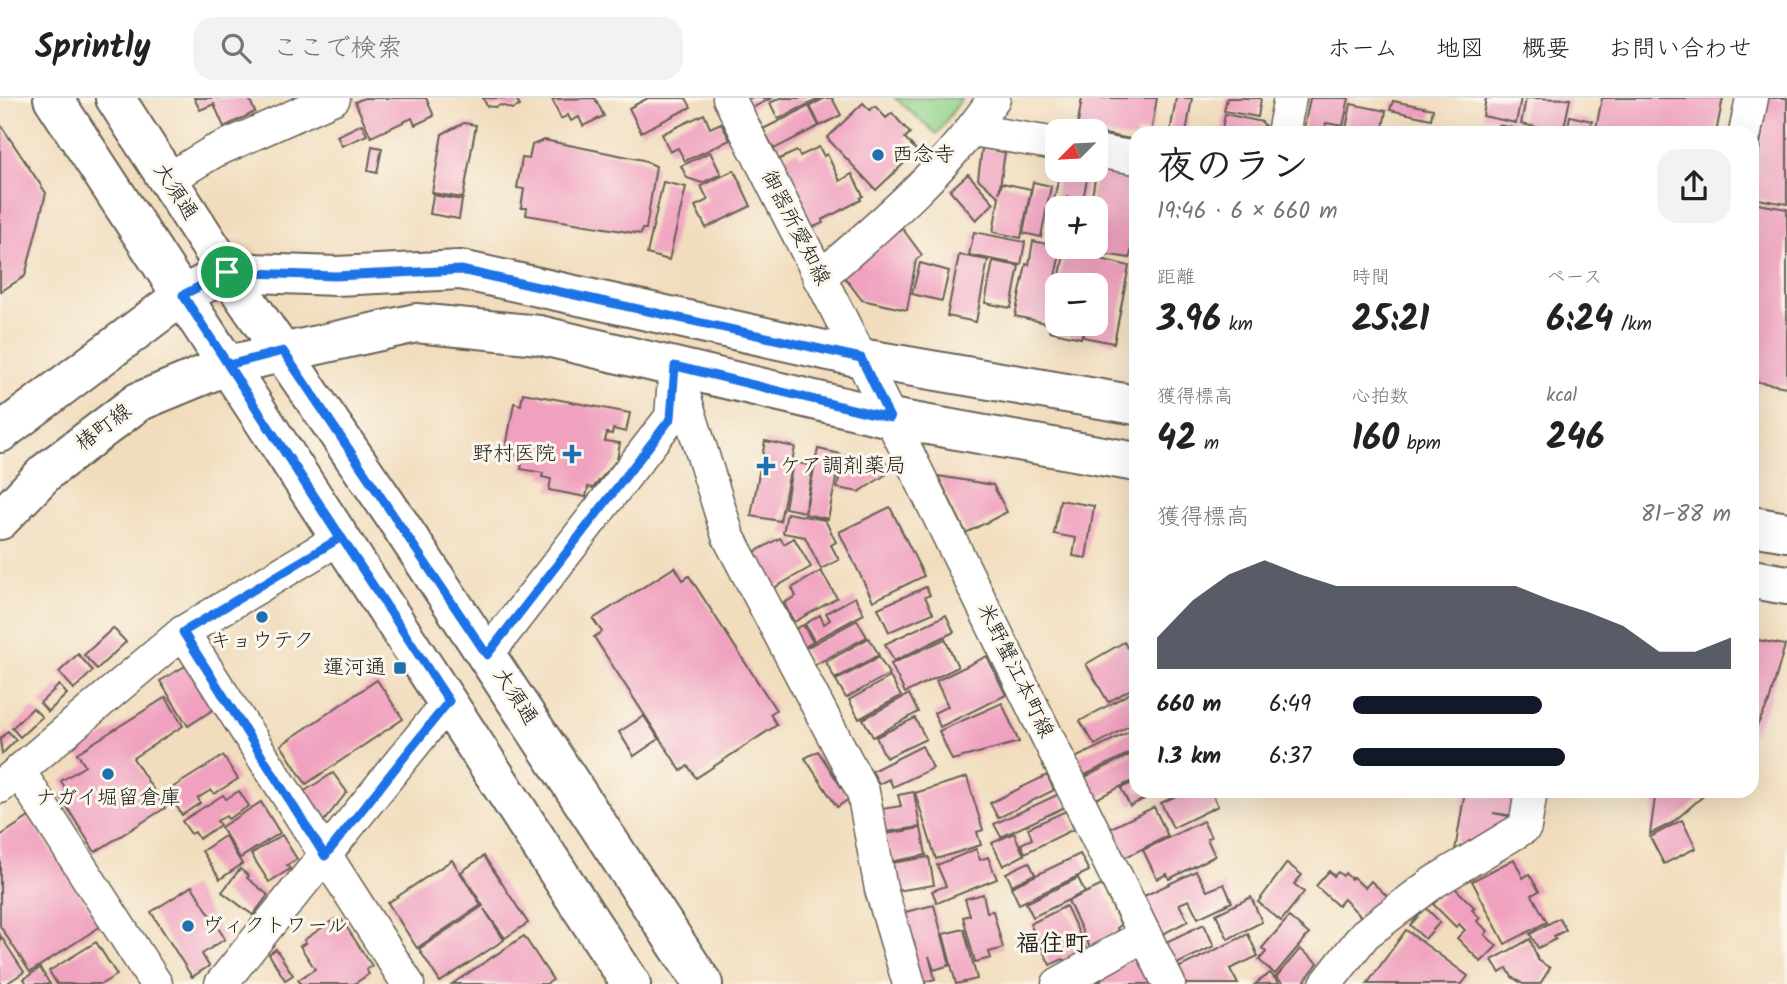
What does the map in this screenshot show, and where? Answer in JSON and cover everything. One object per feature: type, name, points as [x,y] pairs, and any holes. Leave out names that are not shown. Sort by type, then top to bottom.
[{"type":"street","points":[[53,98],[449,701],[631,984]]},
{"type":"street","name":"大須通","points":[[115,98],[227,272],[487,655],[702,984]]},
{"type":"street","points":[[167,180],[213,152],[334,98]]},
{"type":"street","name":"御器所愛知線","points":[[729,98],[861,358]]},
{"type":"street","points":[[819,278],[905,203],[972,130],[994,98]]},
{"type":"street","points":[[1284,126],[1290,98]]},
{"type":"street","points":[[1746,126],[1752,98]]},
{"type":"street","points":[[972,130],[1045,142]]},
{"type":"street","points":[[1108,153],[1129,157]]},
{"type":"street","points":[[0,433],[183,295],[227,272],[335,276],[461,270],[861,358],[1129,404]]},
{"type":"street","name":"椿町線","points":[[0,520],[46,472],[138,402],[228,365],[416,324],[539,335],[890,418],[1129,462]]},
{"type":"street","name":"米野蟹江本町線","points":[[861,358],[1169,984]]},
{"type":"street","points":[[487,655],[671,418],[675,366]]},
{"type":"street","points":[[675,366],[727,536],[863,792],[881,889],[909,984]]},
{"type":"street","points":[[1759,527],[1787,532]]},
{"type":"street","points":[[156,984],[10,779],[183,632],[340,538]]},
{"type":"street","points":[[1759,580],[1787,585]]},
{"type":"street","points":[[183,632],[408,984]]},
{"type":"street","points":[[220,984],[449,701]]},
{"type":"street","points":[[1326,984],[1365,934],[1434,882],[1525,827],[1530,798]]},
{"type":"street","points":[[1058,984],[1145,935]]},
{"type":"green space","points":[[895,98],[962,98],[937,134]]},
{"type":"building","points":[[194,98],[249,98],[255,112],[224,127],[214,104],[200,110]]},
{"type":"building","points":[[364,98],[426,98],[434,116],[415,125],[412,118],[371,137],[355,102]]},
{"type":"building","points":[[483,98],[516,98],[520,106],[512,109],[501,105],[487,106]]},
{"type":"building","points":[[595,98],[604,116],[583,126],[579,117],[571,121],[568,115],[561,119],[552,99]]},
{"type":"building","points":[[648,98],[686,98],[691,107],[641,132],[629,108]]},
{"type":"building","points":[[742,98],[772,98],[748,110]]},
{"type":"building","points":[[780,98],[821,98],[778,119],[770,103]]},
{"type":"building","points":[[825,98],[832,98],[841,115],[820,126],[810,106]]},
{"type":"building","points":[[1082,98],[1157,98],[1152,126],[1129,126],[1129,139],[1108,135],[1108,119],[1079,119]]},
{"type":"building","points":[[1176,98],[1192,98],[1187,126],[1171,126]]},
{"type":"building","points":[[1227,98],[1261,98],[1258,117],[1224,111]]},
{"type":"building","points":[[1310,98],[1349,98],[1343,126],[1326,123],[1325,126],[1304,126]]},
{"type":"building","points":[[1486,98],[1521,98],[1516,123],[1483,116]]},
{"type":"building","points":[[1526,98],[1570,99],[1564,126],[1521,124]]},
{"type":"building","points":[[1602,98],[1723,98],[1717,126],[1596,126]]},
{"type":"building","points":[[1767,98],[1787,98],[1787,204],[1759,199],[1759,151]]},
{"type":"building","points":[[1393,101],[1433,109],[1431,119],[1390,110]]},
{"type":"building","points":[[863,103],[870,110],[875,106],[886,118],[892,113],[910,133],[905,138],[917,151],[876,190],[827,138]]},
{"type":"building","points":[[1351,104],[1386,111],[1383,126],[1346,126]]},
{"type":"building","points":[[809,106],[819,126],[774,149],[763,129]]},
{"type":"building","points":[[704,114],[710,128],[721,123],[730,140],[685,161],[678,148],[670,152],[662,134]]},
{"type":"building","points":[[1225,114],[1262,122],[1265,126],[1222,126]]},
{"type":"building","points":[[1570,116],[1592,121],[1591,126],[1568,126]]},
{"type":"building","points":[[464,123],[476,125],[463,198],[432,193],[442,134]]},
{"type":"building","points":[[0,124],[46,193],[25,276],[0,292]]},
{"type":"building","points":[[362,124],[367,135],[342,146],[337,136]]},
{"type":"building","points":[[544,140],[643,160],[656,166],[646,229],[642,229],[641,234],[526,215],[527,208],[521,208],[524,189],[517,188],[522,158],[529,159],[532,145]]},
{"type":"building","points":[[372,146],[382,148],[377,173],[368,171]]},
{"type":"building","points":[[819,147],[824,156],[827,154],[840,181],[852,174],[863,196],[861,200],[809,229],[775,161],[797,151],[800,156]]},
{"type":"building","points":[[982,148],[1005,152],[999,193],[1002,183],[1031,189],[1021,238],[993,232],[999,197],[978,179]]},
{"type":"building","points":[[710,152],[721,174],[702,183],[687,178],[681,166]]},
{"type":"building","points":[[1108,169],[1129,172],[1129,258],[1108,255],[1108,196],[1092,196],[1094,182],[1108,182]]},
{"type":"building","points":[[734,170],[751,206],[706,228],[695,206],[708,200],[701,186]]},
{"type":"building","points":[[968,174],[994,203],[976,220],[950,190]]},
{"type":"building","points":[[663,182],[686,187],[669,260],[647,254]]},
{"type":"building","points":[[1033,182],[1051,186],[1049,196],[1045,196],[1041,237],[1023,233]]},
{"type":"building","points":[[1058,182],[1087,182],[1084,196],[1055,196]]},
{"type":"building","points":[[433,195],[462,200],[459,219],[430,214]]},
{"type":"building","points":[[1759,204],[1787,209],[1787,387],[1759,382]]},
{"type":"building","points":[[902,228],[922,255],[916,260],[907,310],[862,300],[842,274]]},
{"type":"building","points":[[974,232],[1025,242],[1021,265],[969,255]]},
{"type":"building","points":[[1033,241],[1045,244],[1045,259],[1059,259],[1056,273],[1045,273],[1045,323],[1015,316],[1026,264],[1029,265]]},
{"type":"building","points":[[959,255],[988,260],[976,322],[947,316]]},
{"type":"building","points":[[1063,259],[1101,259],[1129,266],[1114,343],[1083,337],[1108,336],[1108,273],[1060,273]]},
{"type":"building","points":[[993,261],[1019,266],[1011,308],[985,303]]},
{"type":"building","points":[[920,263],[949,271],[942,301],[912,294]]},
{"type":"building","points":[[523,393],[630,413],[626,432],[613,429],[612,434],[607,433],[605,441],[620,443],[617,460],[593,488],[588,487],[586,497],[549,490],[551,479],[542,477],[543,473],[521,469],[523,457],[505,453],[514,403],[521,405]]},
{"type":"building","points":[[765,441],[795,447],[780,521],[751,516]]},
{"type":"building","points":[[818,449],[841,454],[828,519],[805,514]]},
{"type":"building","points":[[849,456],[894,465],[893,470],[859,492],[837,488],[843,459],[848,460]]},
{"type":"building","points":[[793,462],[813,466],[805,512],[785,508]]},
{"type":"building","points":[[938,476],[993,485],[1007,512],[966,533]]},
{"type":"building","points":[[1060,500],[1094,506],[1086,558],[1073,556],[1076,538],[1054,534]]},
{"type":"building","points":[[890,507],[924,576],[873,601],[839,532]]},
{"type":"building","points":[[787,513],[825,520],[836,542],[831,545],[839,560],[821,569],[805,537],[783,533]]},
{"type":"building","points":[[780,538],[784,544],[794,538],[811,567],[772,589],[753,553]]},
{"type":"building","points":[[675,567],[683,580],[689,576],[776,710],[770,714],[777,725],[696,778],[688,766],[681,771],[594,637],[602,632],[593,619]]},
{"type":"building","points":[[821,571],[837,598],[794,622],[784,603],[796,596],[792,588]]},
{"type":"building","points":[[926,587],[930,595],[925,597],[933,613],[889,632],[878,608]]},
{"type":"building","points":[[855,597],[864,614],[814,641],[805,624],[820,615],[824,624],[830,620],[826,613]]},
{"type":"building","points":[[946,615],[954,632],[894,661],[885,644]]},
{"type":"building","points":[[857,620],[867,637],[813,666],[804,649]]},
{"type":"building","points":[[803,625],[813,642],[799,650],[789,632]]},
{"type":"building","points":[[113,628],[126,642],[97,669],[84,655]]},
{"type":"building","points":[[869,638],[879,655],[835,679],[826,662]]},
{"type":"building","points":[[945,639],[958,667],[905,693],[891,664]]},
{"type":"building","points":[[1759,640],[1785,645],[1769,702],[1759,722]]},
{"type":"building","points":[[1124,642],[1129,650],[1129,690],[1108,702],[1086,664]]},
{"type":"building","points":[[78,654],[93,671],[74,689],[59,672]]},
{"type":"building","points":[[987,656],[1006,695],[940,727],[934,713],[948,706],[936,681]]},
{"type":"building","points":[[879,657],[889,674],[846,698],[836,680]]},
{"type":"building","points":[[187,665],[214,709],[188,726],[160,681]]},
{"type":"building","points":[[890,677],[901,696],[859,719],[849,700]]},
{"type":"building","points":[[377,680],[403,719],[306,784],[281,745]]},
{"type":"building","points":[[59,685],[67,694],[48,712],[40,703]]},
{"type":"building","points":[[909,694],[918,712],[873,737],[863,719]]},
{"type":"building","points":[[1129,694],[1129,726],[1095,745],[1080,721]]},
{"type":"building","name":"ナガイ堀留倉庫","points":[[166,697],[183,726],[133,758],[165,808],[95,852],[60,796],[67,791],[61,781],[85,766],[77,753]]},
{"type":"building","points":[[1002,703],[1019,742],[952,760],[939,731]]},
{"type":"building","points":[[33,708],[42,717],[20,737],[12,728]]},
{"type":"building","points":[[644,716],[659,739],[634,756],[619,732]]},
{"type":"building","points":[[915,718],[926,739],[886,758],[876,737]]},
{"type":"building","points":[[8,731],[16,740],[2,754],[0,739]]},
{"type":"building","points":[[1129,732],[1129,753],[1083,776],[1075,758]]},
{"type":"building","points":[[922,746],[933,768],[893,787],[889,779],[879,784],[872,771]]},
{"type":"building","points":[[818,751],[849,799],[837,807],[805,758]]},
{"type":"building","points":[[1129,755],[1129,782],[1094,800],[1083,778]]},
{"type":"building","points":[[223,756],[238,779],[214,794],[211,790],[198,798],[200,803],[182,815],[167,791]]},
{"type":"building","points":[[333,773],[347,792],[323,822],[303,792]]},
{"type":"building","points":[[1047,775],[1054,790],[998,818],[990,803]]},
{"type":"building","points":[[967,777],[983,830],[977,832],[981,845],[936,859],[915,793]]},
{"type":"building","points":[[1129,784],[1129,798],[1147,798],[1130,806],[1121,788]]},
{"type":"building","points":[[239,791],[249,806],[228,819],[226,816],[217,821],[220,825],[199,839],[195,832],[191,834],[182,821],[223,795],[226,799]]},
{"type":"building","points":[[914,792],[920,827],[886,832],[882,809],[901,806],[898,795]]},
{"type":"building","points":[[1059,794],[1065,807],[1001,837],[994,824]]},
{"type":"building","points":[[1172,798],[1214,798],[1218,806],[1173,828],[1161,803]]},
{"type":"building","points":[[1464,798],[1518,798],[1514,816],[1493,813],[1514,817],[1482,844],[1468,841],[1481,845],[1453,862]]},
{"type":"building","points":[[1655,798],[1701,798],[1672,823],[1650,834]]},
{"type":"building","points":[[261,802],[280,833],[240,858],[221,827]]},
{"type":"building","points":[[1154,807],[1168,836],[1124,858],[1109,829]]},
{"type":"building","points":[[1066,811],[1074,829],[1025,853],[1021,844],[1032,839],[1028,828]]},
{"type":"building","points":[[29,817],[101,926],[30,972],[0,926],[0,836]]},
{"type":"building","points":[[1682,820],[1696,848],[1664,864],[1650,837]]},
{"type":"building","points":[[1203,821],[1211,837],[1207,839],[1215,856],[1169,879],[1167,874],[1157,879],[1143,850]]},
{"type":"building","points":[[921,828],[926,855],[890,862],[886,834]]},
{"type":"building","points":[[1014,833],[1024,855],[1003,866],[992,843]]},
{"type":"building","points":[[282,835],[297,859],[287,865],[290,869],[269,882],[251,854]]},
{"type":"building","points":[[225,836],[242,864],[220,879],[202,851]]},
{"type":"building","points":[[976,849],[980,860],[988,857],[997,879],[937,903],[932,891],[946,886],[937,865]]},
{"type":"building","points":[[1080,854],[1089,871],[1019,904],[1011,887]]},
{"type":"building","points":[[484,856],[528,923],[505,938],[484,909],[504,940],[440,982],[419,949],[483,906],[461,872]]},
{"type":"building","points":[[929,857],[934,885],[896,891],[891,863]]},
{"type":"building","points":[[1514,859],[1523,878],[1529,874],[1539,891],[1532,895],[1547,922],[1505,944],[1472,881]]},
{"type":"building","points":[[452,860],[481,905],[417,948],[388,903]]},
{"type":"building","points":[[1029,862],[1035,874],[1012,885],[1006,873]]},
{"type":"building","points":[[1287,863],[1302,875],[1294,884],[1304,892],[1281,921],[1258,902]]},
{"type":"building","points":[[240,869],[268,895],[253,915],[222,892]]},
{"type":"building","points":[[1196,871],[1207,891],[1224,884],[1232,902],[1198,918],[1189,900],[1179,904],[1188,921],[1161,935],[1142,897]]},
{"type":"building","points":[[1329,871],[1334,876],[1338,872],[1343,876],[1345,873],[1365,888],[1371,881],[1388,897],[1366,922],[1344,899],[1338,906],[1316,886]]},
{"type":"building","points":[[1078,878],[1085,892],[1033,917],[1026,903]]},
{"type":"building","points":[[1102,885],[1121,925],[1117,928],[1122,940],[1093,954],[1068,901]]},
{"type":"building","points":[[1452,885],[1475,908],[1472,910],[1480,918],[1477,921],[1488,931],[1485,935],[1497,946],[1481,962],[1457,938],[1465,930],[1459,924],[1456,927],[1433,904]]},
{"type":"building","name":"ヴィクトワール","points":[[192,886],[225,939],[202,954],[209,966],[192,977],[151,912]]},
{"type":"building","points":[[983,894],[987,912],[993,911],[1003,948],[989,952],[991,958],[975,962],[963,917],[970,915],[965,899]]},
{"type":"building","points":[[1251,897],[1262,922],[1228,939],[1216,914]]},
{"type":"building","points":[[934,905],[950,965],[934,970],[929,956],[935,979],[920,983],[901,913]]},
{"type":"building","points":[[1066,906],[1086,948],[1084,954],[1069,962],[1063,959],[1050,965],[1030,924]]},
{"type":"building","points":[[1426,908],[1440,922],[1425,939],[1410,925]]},
{"type":"building","points":[[1289,917],[1309,934],[1275,974],[1259,960],[1266,952],[1262,948]]},
{"type":"building","points":[[1559,918],[1566,930],[1554,936],[1556,939],[1538,948],[1530,934]]},
{"type":"building","points":[[335,919],[337,923],[342,920],[372,966],[366,969],[369,974],[354,984],[301,984],[298,980],[315,969],[300,946],[306,943],[304,940]]},
{"type":"building","points":[[1204,924],[1214,946],[1175,965],[1164,943]]},
{"type":"building","points":[[964,929],[977,979],[956,984],[943,934]]},
{"type":"building","points":[[1406,930],[1468,976],[1462,984],[1367,984]]},
{"type":"building","points":[[1248,934],[1258,956],[1230,969],[1238,984],[1183,984],[1176,969]]},
{"type":"building","points":[[0,935],[24,972],[6,984],[0,984]]},
{"type":"building","points":[[524,936],[553,980],[546,984],[452,984]]},
{"type":"building","points":[[1530,939],[1538,960],[1550,968],[1540,984],[1523,984],[1512,977],[1507,968],[1500,973],[1492,960]]},
{"type":"building","points":[[96,942],[117,975],[101,984],[57,984],[49,971]]},
{"type":"building","points":[[276,949],[293,975],[285,980],[269,954]]},
{"type":"building","points":[[1300,949],[1318,963],[1305,980],[1310,984],[1284,984],[1276,977]]},
{"type":"building","points":[[1137,957],[1151,984],[1095,984],[1101,981],[1099,977]]},
{"type":"building","points":[[40,968],[50,984],[27,984],[24,979]]},
{"type":"building","points":[[1270,973],[1280,984],[1255,984]]},
{"type":"place","name":"西念寺","points":[[878,155]]},
{"type":"place","name":"野村医院","points":[[572,454]]},
{"type":"place","name":"ケア調剤薬局","points":[[766,466]]},
{"type":"place","name":"キョウテク","points":[[262,617]]},
{"type":"place","name":"運河通","points":[[400,668]]},
{"type":"place","name":"ナガイ堀留倉庫","points":[[108,774]]},
{"type":"place","name":"ヴィクトワール","points":[[188,926]]},
{"type":"district","name":"福住町","points":[[1052,944]]},
{"type":"route","points":[[227,272],[183,295],[228,365],[340,538],[183,632],[325,856],[449,701],[228,365],[283,351],[487,655],[671,418],[675,366],[890,418],[861,358],[461,270],[335,276],[227,272]]}]
